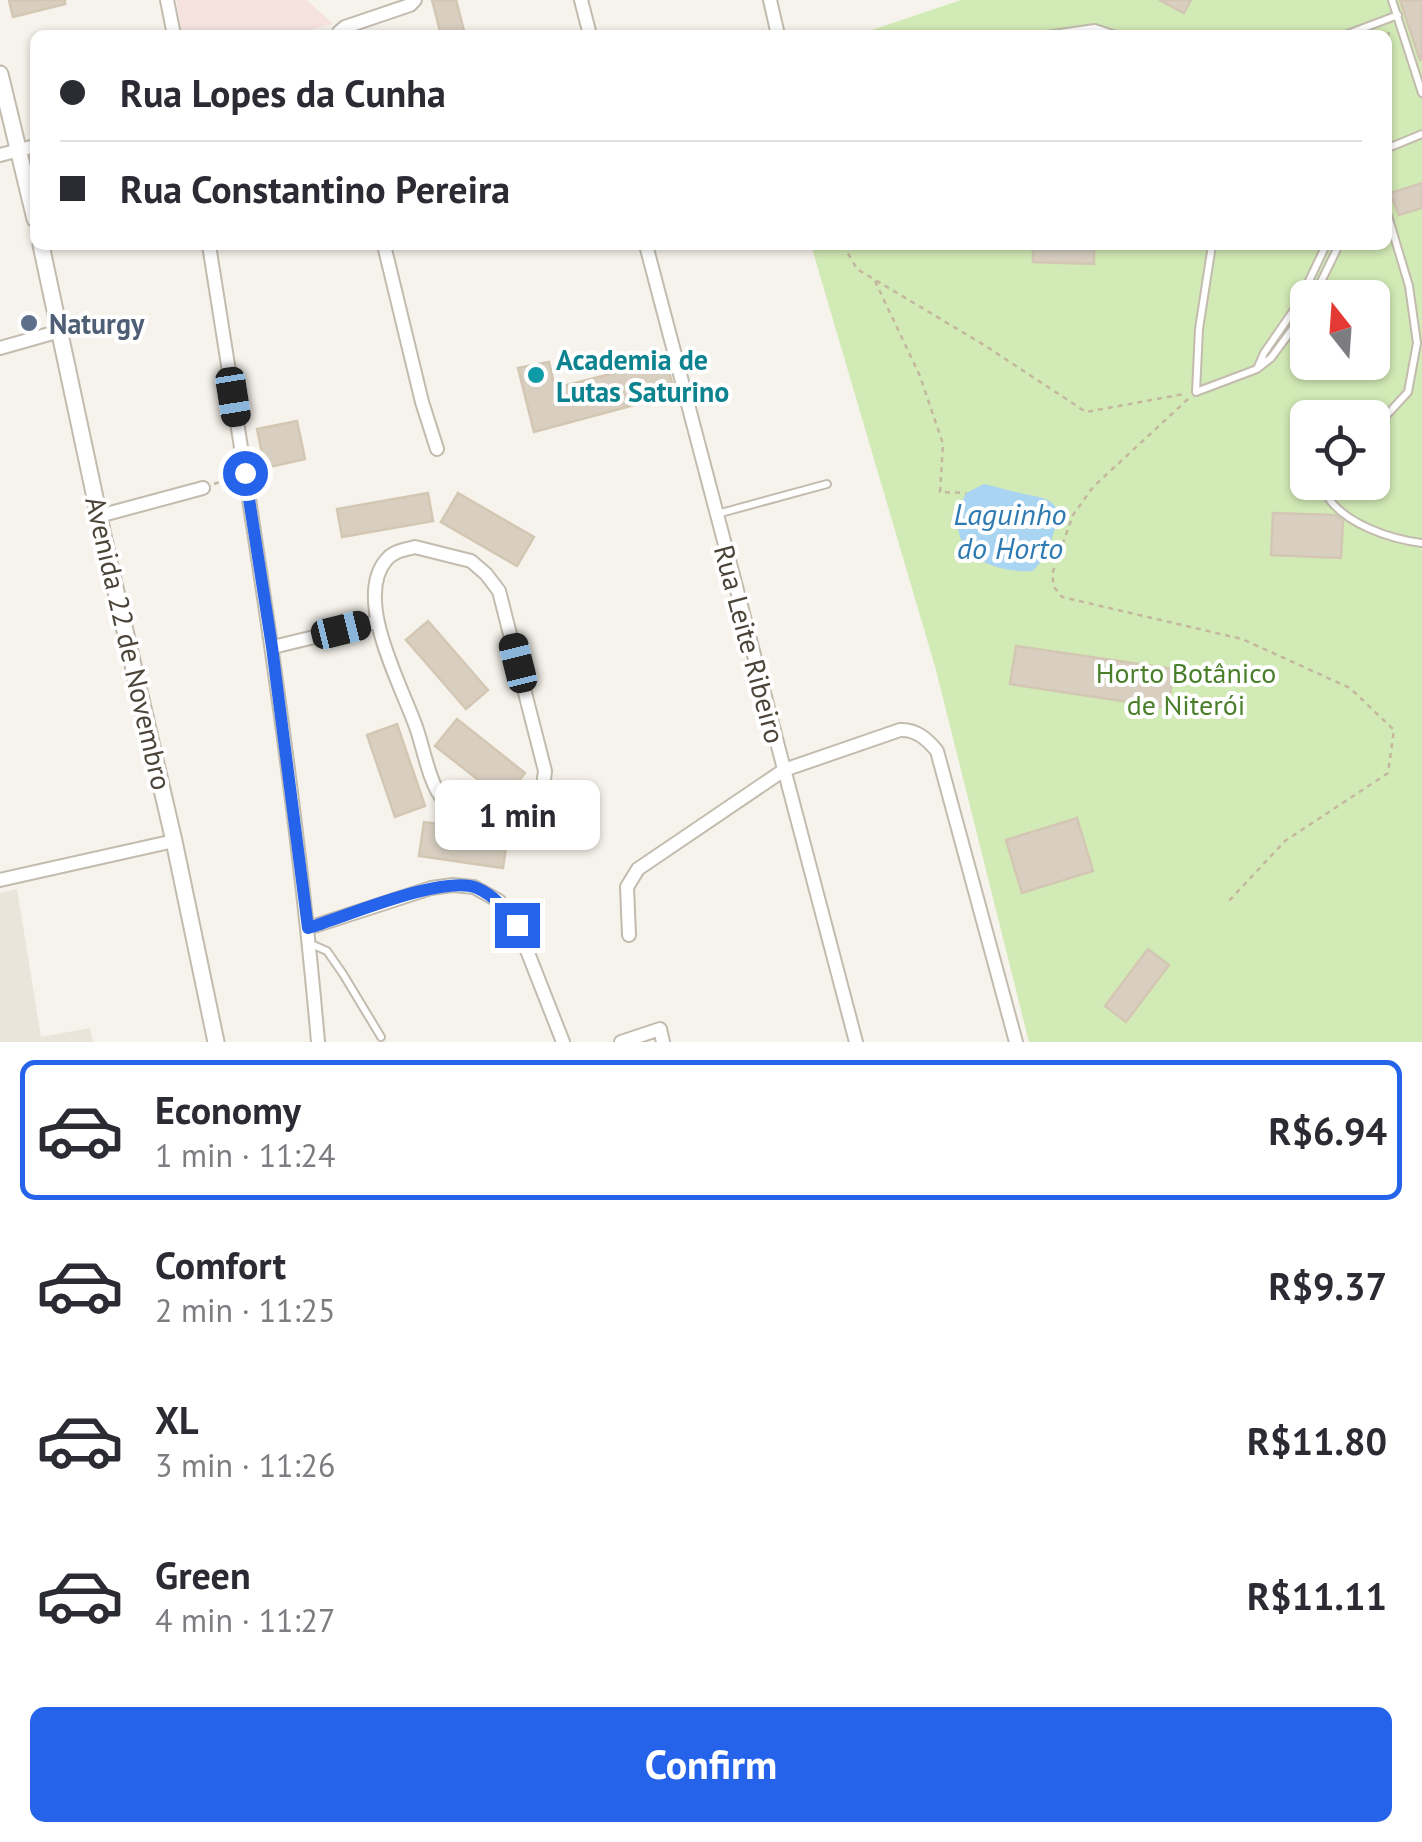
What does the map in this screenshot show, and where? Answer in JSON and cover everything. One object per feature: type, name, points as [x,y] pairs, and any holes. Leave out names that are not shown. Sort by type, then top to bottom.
[{"type":"street","points":[[167,0],[173,30]]},
{"type":"street","points":[[342,30],[415,0]]},
{"type":"street","points":[[581,0],[589,30]]},
{"type":"street","points":[[770,0],[777,30]]},
{"type":"street","points":[[0,74],[27,148],[30,175]]},
{"type":"street","points":[[0,156],[27,148]]},
{"type":"street","name":"Avenida 22 de Novembro","points":[[42,250],[216,1042]]},
{"type":"street","points":[[211,250],[272,647],[310,944],[318,1042]]},
{"type":"street","points":[[385,250],[437,449]]},
{"type":"street","name":"Rua Leite Ribeiro","points":[[647,250],[856,1042]]},
{"type":"street","points":[[0,348],[60,331]]},
{"type":"street","points":[[99,516],[204,488]]},
{"type":"street","points":[[414,547],[471,561],[486,574],[499,591],[545,770],[536,800],[518,811],[483,816],[445,802],[436,789],[376,622],[378,576],[384,561],[396,552],[414,547]]},
{"type":"street","points":[[272,647],[376,622]]},
{"type":"street","points":[[629,934],[627,886],[638,870],[784,770],[900,730],[914,732],[927,738],[937,751],[1016,1042]]},
{"type":"street","points":[[0,880],[174,841]]},
{"type":"street","points":[[308,928],[431,888],[474,886],[499,901],[517,925],[563,1042]]},
{"type":"street","points":[[621,1042],[660,1029],[663,1042]]},
{"type":"lane","points":[[1392,0],[1422,93]]},
{"type":"lane","points":[[1358,30],[1398,15]]},
{"type":"lane","points":[[1392,146],[1422,134]]},
{"type":"lane","points":[[1390,412],[1408,392],[1417,344],[1409,286],[1392,229]]},
{"type":"lane","points":[[1211,250],[1199,329],[1196,392],[1257,369],[1271,358],[1290,332]]},
{"type":"lane","points":[[1257,369],[1264,352],[1298,304],[1324,250]]},
{"type":"lane","points":[[1322,280],[1337,250]]},
{"type":"lane","points":[[716,514],[827,484]]},
{"type":"lane","points":[[1329,500],[1348,517],[1380,532],[1422,542]]},
{"type":"lane","points":[[310,944],[327,952],[344,974],[381,1036]]},
{"type":"path","points":[[846,250],[858,269],[874,280],[1086,412],[1196,392]]},
{"type":"path","points":[[874,280],[920,376],[943,444],[940,492],[966,493]]},
{"type":"path","points":[[1196,392],[1094,487],[1073,514],[1052,574],[1054,587],[1062,597],[1242,639],[1350,688],[1394,730],[1388,773],[1285,841],[1227,904]]},
{"type":"path","points":[[204,488],[245,473]]},
{"type":"shaded area","points":[[176,0],[307,0],[333,24],[310,30],[181,30]]},
{"type":"shaded area","points":[[17,889],[41,1037],[90,1028],[93,1042],[0,1042],[0,893]]},
{"type":"green space","name":"Horto Botânico de Niterói","points":[[961,0],[1422,0],[1422,1042],[1029,1042],[936,670],[812,250],[1392,250],[1392,30],[872,30]]},
{"type":"water","name":"Laguinho do Horto","points":[[984,484],[1054,504],[1056,524],[1043,558],[1033,571],[993,566],[971,553],[963,543],[958,531],[961,504],[966,493]]},
{"type":"building","points":[[9,0],[65,0],[65,4],[13,17]]},
{"type":"building","points":[[432,0],[456,0],[464,30],[440,30]]},
{"type":"building","points":[[1159,0],[1191,0],[1184,13]]},
{"type":"building","points":[[1400,0],[1422,0],[1420,60]]},
{"type":"building","points":[[1422,183],[1422,208],[1399,215],[1392,192]]},
{"type":"building","points":[[1033,250],[1094,250],[1094,264],[1033,262]]},
{"type":"building","points":[[666,360],[675,394],[534,432],[518,368],[549,362],[555,388]]},
{"type":"building","points":[[297,421],[305,459],[265,468],[257,429]]},
{"type":"building","points":[[428,493],[433,521],[342,537],[337,509]]},
{"type":"building","points":[[458,493],[534,537],[517,566],[441,522]]},
{"type":"building","points":[[1273,513],[1335,515],[1343,521],[1341,558],[1271,555]]},
{"type":"building","points":[[428,621],[488,690],[466,709],[406,640]]},
{"type":"building","points":[[1016,646],[1174,669],[1168,708],[1010,684]]},
{"type":"building","points":[[457,719],[525,773],[504,800],[435,746]]},
{"type":"building","points":[[397,724],[425,806],[395,817],[367,735]]},
{"type":"building","points":[[1077,818],[1093,871],[1022,893],[1006,840]]},
{"type":"building","points":[[424,822],[508,834],[503,868],[419,856]]},
{"type":"building","points":[[1148,949],[1169,965],[1126,1022],[1105,1006]]},
{"type":"place","name":"Naturgy","points":[[29,323]]},
{"type":"place","name":"Academia de Lutas Saturino","points":[[536,375]]},
{"type":"route","points":[[245,473],[308,928],[453,884],[474,886],[499,901],[517,925]]}]
